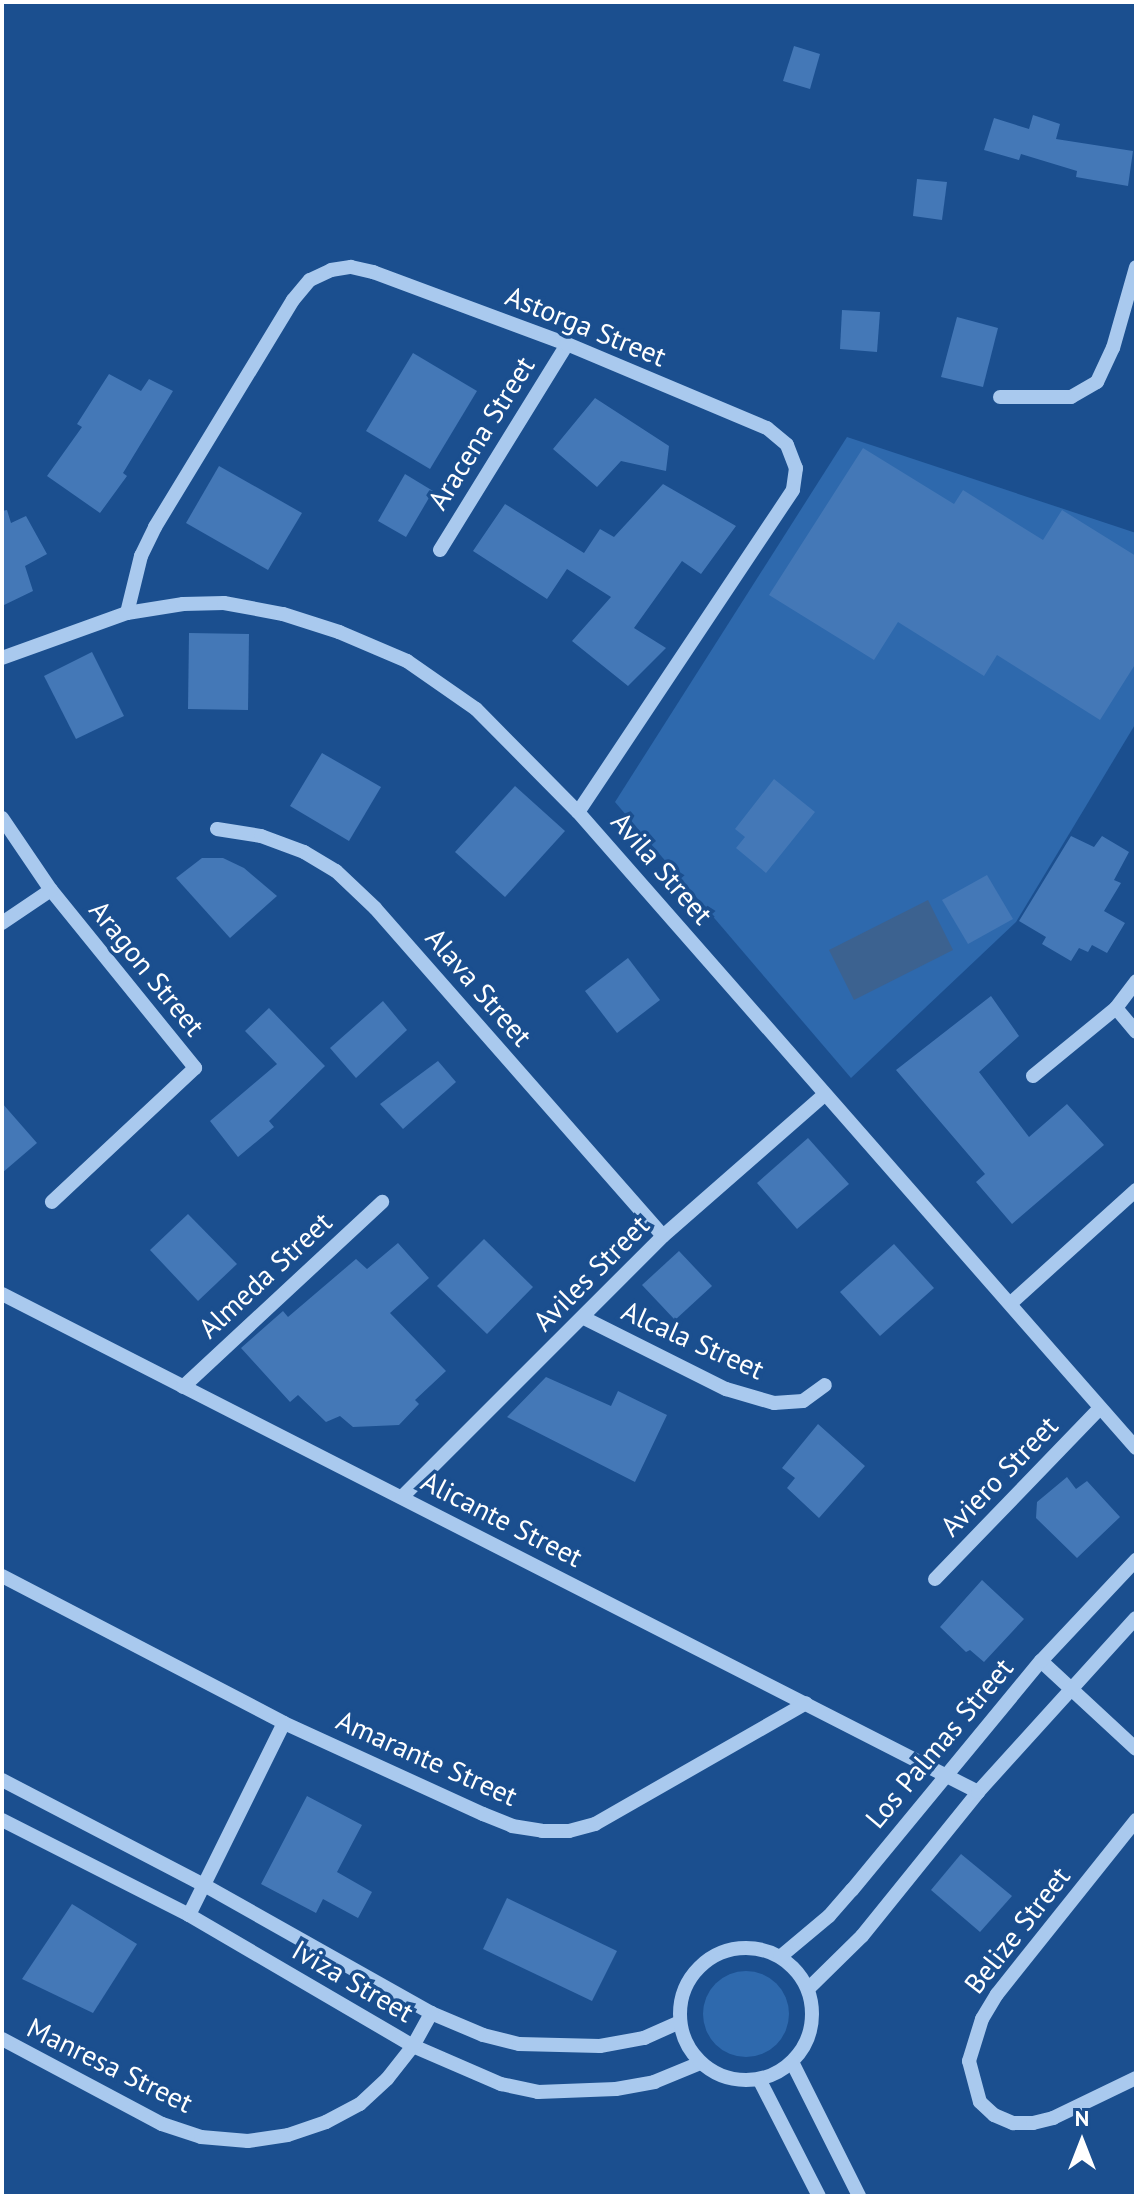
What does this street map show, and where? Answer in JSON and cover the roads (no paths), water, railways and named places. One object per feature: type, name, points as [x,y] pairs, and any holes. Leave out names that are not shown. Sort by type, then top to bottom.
[{"type":"street","name":"Astorga Street","points":[[127,613],[141,556],[155,527],[293,300],[310,280],[331,270],[351,267],[373,272],[567,344],[767,428],[787,445],[796,468],[793,490],[578,812]]},
{"type":"street","points":[[1000,397],[1071,397],[1097,382],[1113,348],[1136,267]]},
{"type":"street","name":"Aracena Street","points":[[440,550],[567,344]]},
{"type":"street","name":"Avila Street","points":[[2,658],[127,613],[183,604],[224,603],[283,614],[339,632],[407,661],[476,709],[578,812],[1136,1448]]},
{"type":"street","name":"Aragon Street","points":[[2,818],[51,890],[195,1068],[52,1202]]},
{"type":"street","name":"Alava Street","points":[[217,829],[261,836],[304,852],[336,871],[375,908],[663,1236]]},
{"type":"street","points":[[2,923],[51,890]]},
{"type":"street","points":[[1033,1076],[1116,1008],[1136,981]]},
{"type":"street","points":[[1116,1008],[1136,1032]]},
{"type":"street","name":"Aviles Street","points":[[402,1497],[663,1236],[825,1094]]},
{"type":"street","points":[[1011,1303],[1136,1190]]},
{"type":"street","name":"Almeda Street","points":[[183,1387],[382,1202]]},
{"type":"street","name":"Alicante Street","points":[[2,1294],[978,1792]]},
{"type":"street","name":"Alcala Street","points":[[584,1318],[726,1389],[774,1403],[803,1401],[825,1385]]},
{"type":"street","name":"Aviero Street","points":[[935,1579],[1099,1409]]},
{"type":"street","name":"Los Palmas Street","points":[[780,1957],[829,1916],[1041,1661],[1136,1560]]},
{"type":"street","name":"Amarante Street","points":[[2,1576],[284,1723],[512,1826],[542,1831],[569,1831],[595,1824],[806,1703]]},
{"type":"street","points":[[808,1989],[882,1914],[978,1792],[1136,1618]]},
{"type":"street","points":[[1041,1661],[1136,1749]]},
{"type":"street","points":[[189,1915],[284,1723]]},
{"type":"street","name":"Iviza Street","points":[[2,1780],[204,1885],[431,2013],[483,2035],[519,2044],[600,2046],[644,2038],[680,2022]]},
{"type":"street","name":"Iviza Street","points":[[2,1820],[189,1915],[413,2046],[501,2084],[538,2092],[616,2089],[654,2082],[700,2063]]},
{"type":"street","name":"Belize Street","points":[[1136,1820],[997,1994],[982,2019],[969,2061],[980,2102],[994,2115],[1013,2123],[1033,2123],[1053,2118],[1136,2078]]},
{"type":"street","points":[[739,1948],[760,1950],[780,1957],[796,1971],[808,1989],[812,2004],[809,2036],[792,2062],[777,2073],[759,2079],[738,2080],[718,2075],[700,2063],[686,2044],[680,2022],[681,2001],[688,1982],[710,1960],[739,1948]]},
{"type":"street","name":"Manresa Street","points":[[2,2039],[162,2124],[201,2137],[248,2141],[313,2126],[360,2104],[387,2079],[413,2046],[431,2013]]},
{"type":"street","points":[[792,2062],[859,2196]]},
{"type":"street","points":[[759,2079],[819,2196]]}]
